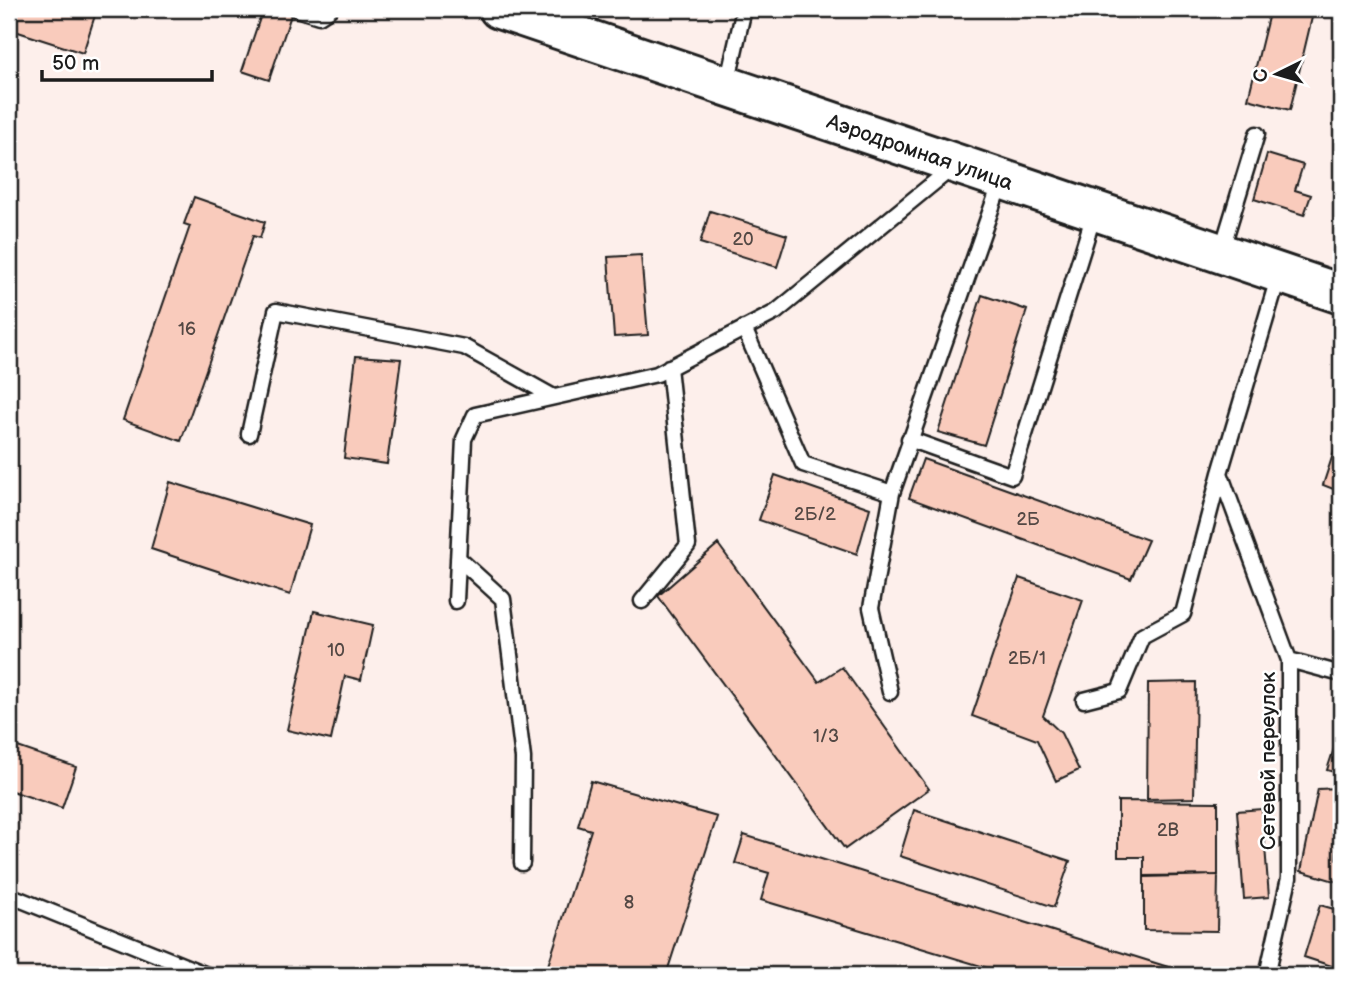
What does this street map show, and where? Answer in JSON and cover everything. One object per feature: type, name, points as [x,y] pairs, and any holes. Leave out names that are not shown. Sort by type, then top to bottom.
[{"type":"street","name":"Аэродромная улица","points":[[499,9],[550,17],[726,86],[1341,294]]},
{"type":"lane","points":[[296,9],[319,16],[330,9]]},
{"type":"lane","points":[[726,86],[744,9]]},
{"type":"lane","points":[[1220,253],[1257,134]]},
{"type":"lane","points":[[456,601],[464,439],[475,415],[657,374],[669,368],[776,312],[957,164]]},
{"type":"lane","points":[[890,692],[872,608],[892,493],[1002,179]]},
{"type":"lane","points":[[909,439],[1012,476],[1095,211]]},
{"type":"lane","points":[[1084,700],[1119,691],[1142,636],[1183,614],[1220,473],[1280,274]]},
{"type":"lane","points":[[249,434],[276,311],[464,347],[552,396]]},
{"type":"lane","points":[[744,328],[803,464],[892,493]]},
{"type":"lane","points":[[642,601],[688,545],[669,368]]},
{"type":"lane","name":"Сетевой переулок","points":[[1220,473],[1289,660],[1289,878],[1267,975]]},
{"type":"lane","points":[[458,558],[503,599],[523,758],[522,863]]},
{"type":"lane","points":[[1289,660],[1341,674]]},
{"type":"lane","points":[[9,895],[206,975]]},
{"type":"building","points":[[15,9],[97,9],[83,53],[9,29]]},
{"type":"building","points":[[263,9],[293,9],[269,80],[242,71]]},
{"type":"building","points":[[1270,9],[1314,9],[1290,110],[1248,99]]},
{"type":"building","points":[[1267,154],[1303,165],[1295,190],[1311,195],[1304,215],[1254,199]]},
{"type":"building","points":[[194,197],[265,222],[260,238],[253,236],[181,441],[123,420],[190,226],[184,224]]},
{"type":"building","points":[[710,211],[787,235],[777,267],[700,243]]},
{"type":"building","points":[[641,255],[648,335],[614,337],[608,257]]},
{"type":"building","points":[[982,295],[1027,310],[984,445],[938,432]]},
{"type":"building","points":[[356,356],[401,359],[387,464],[344,458]]},
{"type":"building","points":[[1341,430],[1341,492],[1323,485]]},
{"type":"building","points":[[923,459],[1148,540],[1131,579],[909,498]]},
{"type":"building","points":[[775,475],[870,508],[857,554],[759,520]]},
{"type":"building","points":[[170,482],[310,525],[290,595],[151,549]]},
{"type":"building","points":[[718,544],[819,682],[842,667],[929,789],[845,849],[658,596]]},
{"type":"building","points":[[1019,578],[1083,600],[1043,716],[1061,733],[1079,770],[1056,781],[1037,740],[972,716]]},
{"type":"building","points":[[314,611],[373,625],[361,680],[345,676],[331,740],[287,730]]},
{"type":"building","points":[[1196,682],[1194,798],[1147,799],[1148,683]]},
{"type":"building","points":[[1341,727],[1341,774],[1327,770]]},
{"type":"building","points":[[9,744],[76,767],[62,808],[9,790]]},
{"type":"building","points":[[591,781],[717,817],[666,975],[545,975],[591,830],[578,826]]},
{"type":"building","points":[[1339,788],[1336,859],[1341,860],[1341,883],[1301,871],[1318,789]]},
{"type":"building","points":[[1118,801],[1218,802],[1218,875],[1144,876],[1144,857],[1118,857]]},
{"type":"building","points":[[1262,809],[1269,897],[1244,899],[1237,811]]},
{"type":"building","points":[[914,810],[1070,861],[1054,907],[900,856]]},
{"type":"building","points":[[744,835],[1194,975],[1011,975],[761,900],[769,873],[735,863]]},
{"type":"building","points":[[1218,875],[1217,931],[1144,930],[1144,877]]},
{"type":"building","points":[[1320,905],[1341,911],[1341,969],[1304,957]]}]
